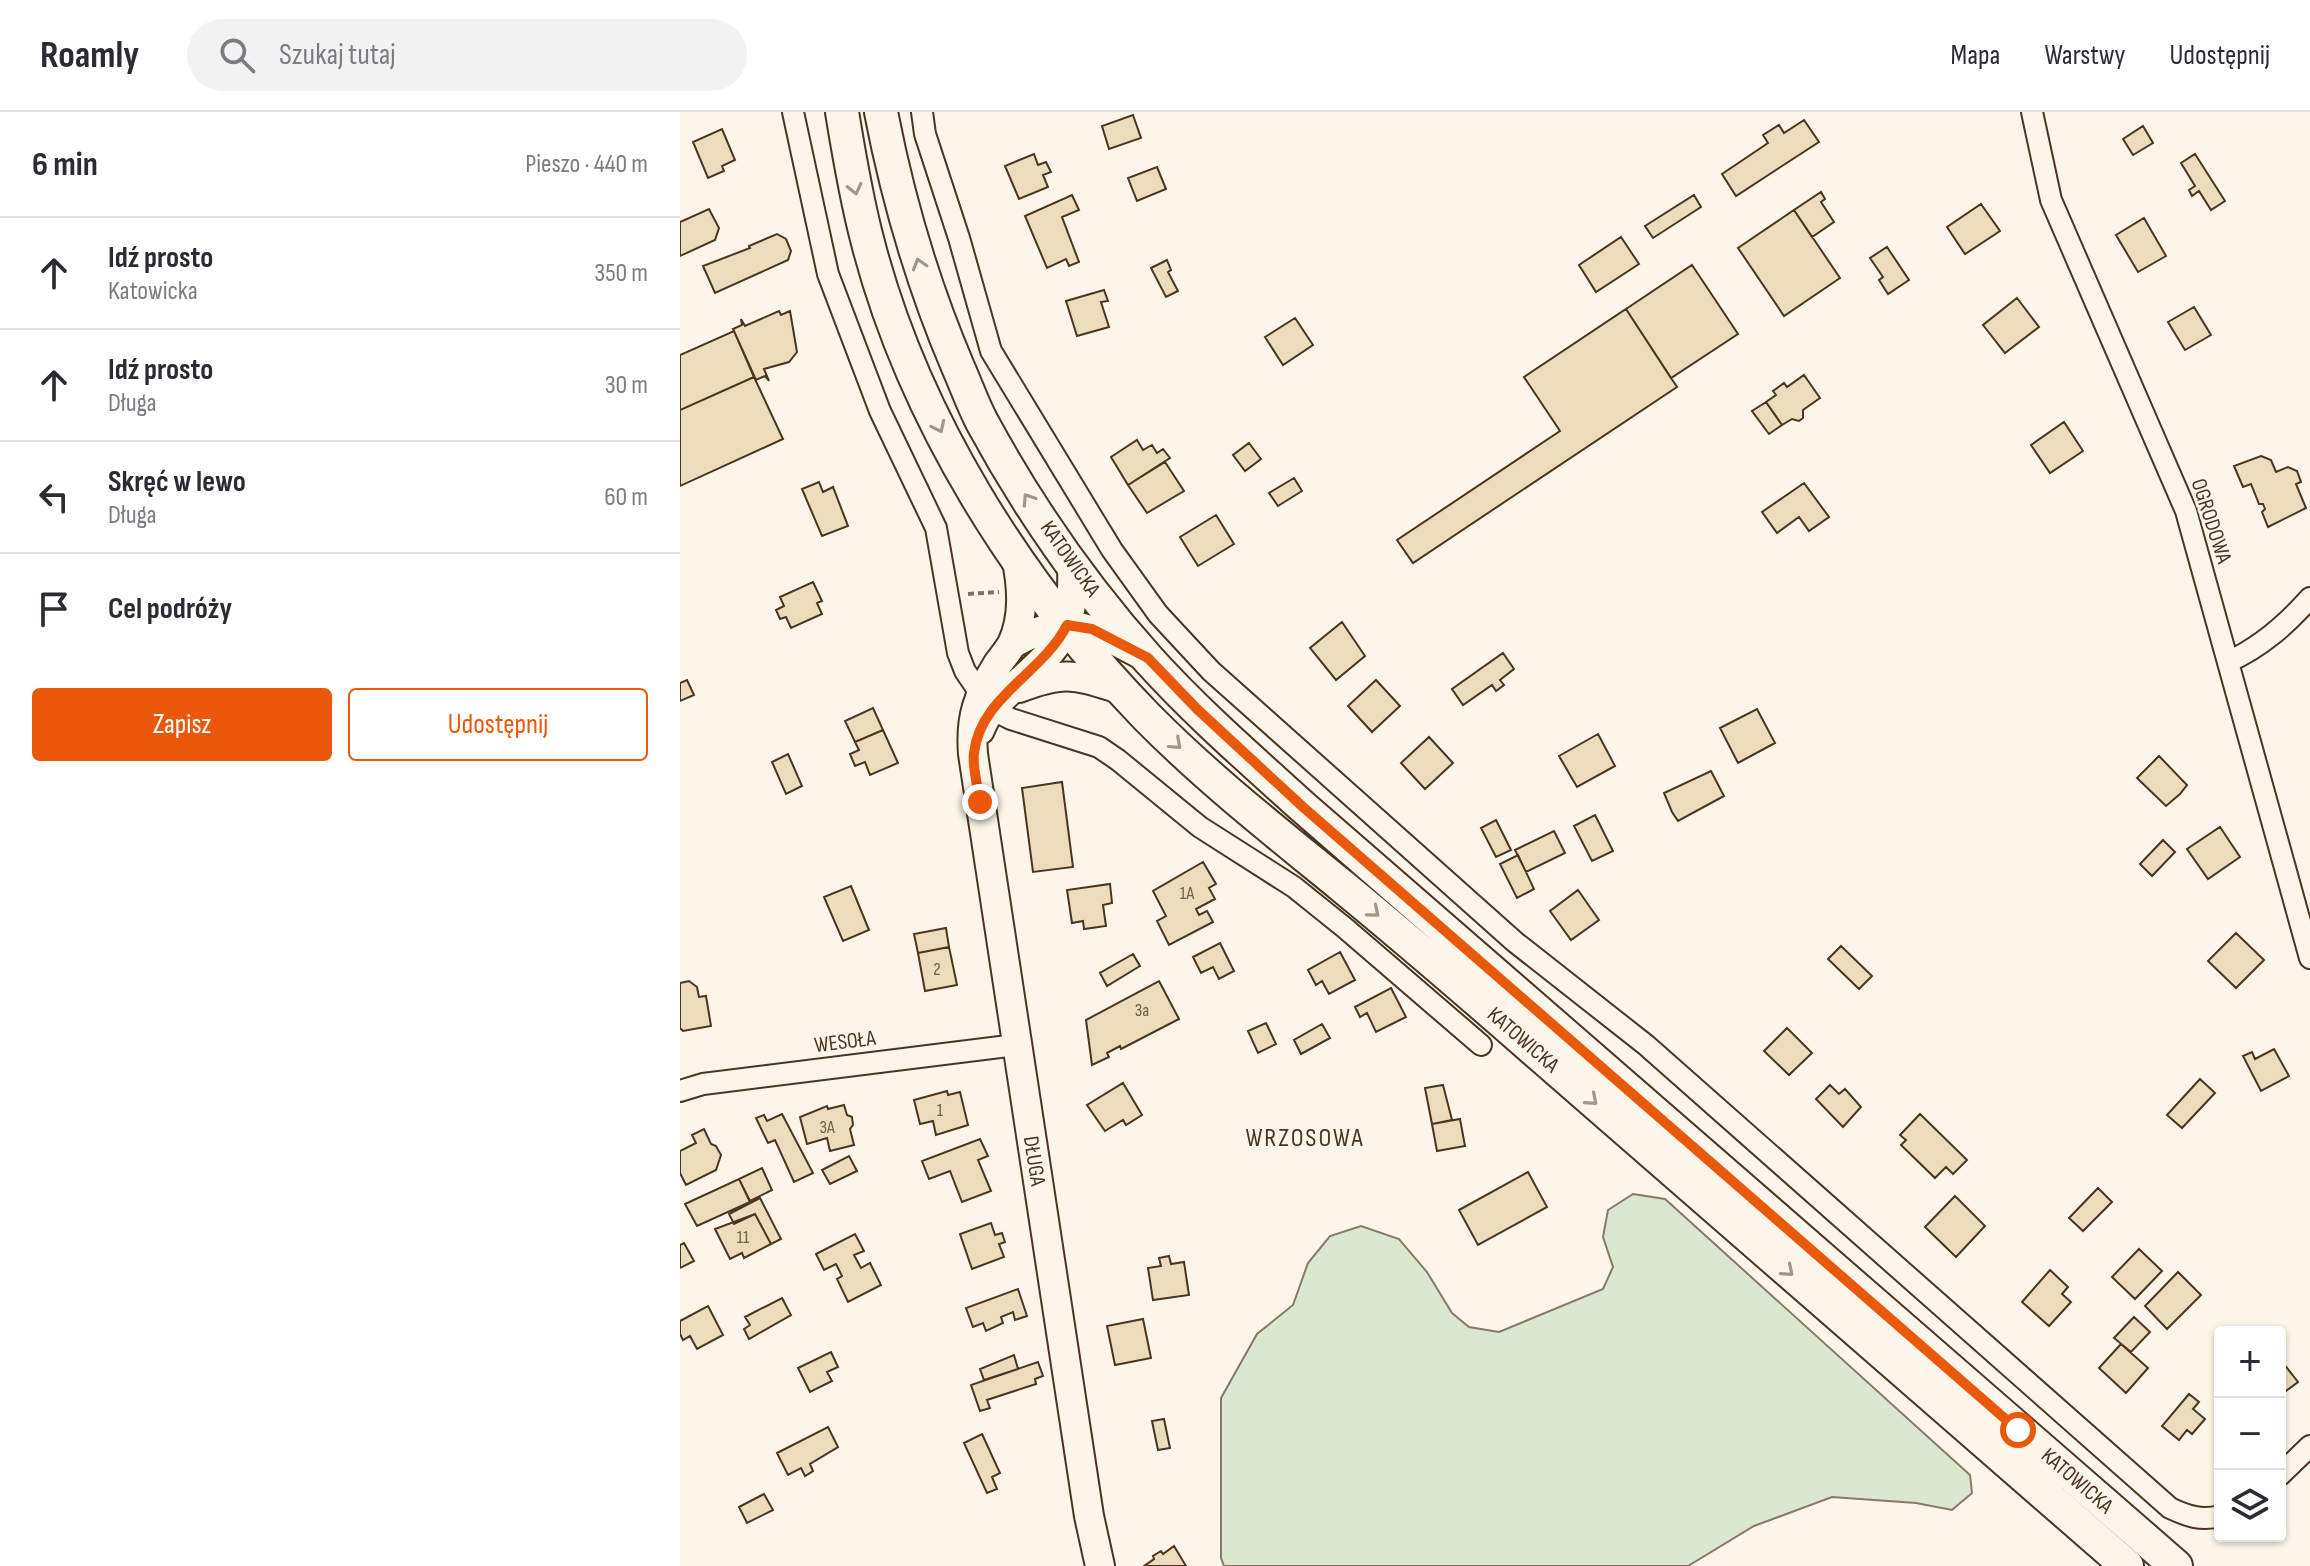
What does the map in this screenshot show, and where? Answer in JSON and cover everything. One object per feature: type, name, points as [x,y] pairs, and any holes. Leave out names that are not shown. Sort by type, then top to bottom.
[{"type":"main road","name":"KATOWICKA","points":[[842,112],[852,176],[868,242],[906,356],[951,454],[1016,556],[1120,689],[1226,790],[1531,1046],[2127,1566]]},
{"type":"main road","name":"KATOWICKA","points":[[881,112],[912,240],[938,320],[981,420],[1026,497],[1072,564],[1148,658],[1197,709],[1303,807],[2176,1566]]},
{"type":"street","points":[[793,112],[828,274],[880,411],[936,528],[958,653],[965,671],[1011,719],[1099,747],[1200,827],[1294,887],[1481,1045]]},
{"type":"street","points":[[922,112],[925,134],[991,351],[1112,550],[1158,614],[1211,671],[1515,942],[1646,1045],[2170,1508],[2189,1516],[2214,1517]]},
{"type":"street","name":"OGRODOWA","points":[[2032,112],[2051,200],[2186,511],[2310,958]]},
{"type":"street","name":"DŁUGA","points":[[1016,556],[1021,580],[1021,610],[993,699],[971,728],[973,754],[1089,1516],[1100,1566]]},
{"type":"street","points":[[993,699],[1052,651],[1067,625],[1072,607],[1072,564]]},
{"type":"street","points":[[2228,662],[2255,650],[2310,598]]},
{"type":"street","points":[[1012,644],[1041,629],[1067,625],[1092,629],[1148,658]]},
{"type":"street","points":[[993,699],[1061,675],[1081,677],[1120,689]]},
{"type":"street","name":"WESOŁA","points":[[680,1091],[703,1084],[1016,1045]]},
{"type":"street","points":[[2285,1470],[2310,1446]]},
{"type":"green space","points":[[1633,1194],[1665,1199],[1970,1475],[1972,1493],[1952,1510],[1916,1503],[1832,1497],[1754,1526],[1688,1566],[1224,1566],[1221,1558],[1221,1398],[1257,1334],[1293,1305],[1308,1263],[1330,1236],[1361,1226],[1399,1239],[1427,1272],[1452,1313],[1469,1327],[1499,1332],[1603,1289],[1613,1267],[1603,1237],[1608,1210]]},
{"type":"building","points":[[1133,115],[1141,138],[1109,149],[1102,126]]},
{"type":"building","points":[[1804,120],[1819,142],[1736,196],[1722,174],[1768,143],[1763,135],[1779,125],[1784,133]]},
{"type":"building","points":[[2143,126],[2153,143],[2133,155],[2123,139]]},
{"type":"building","points":[[722,129],[735,160],[722,166],[724,171],[708,178],[693,142]]},
{"type":"building","points":[[1034,154],[1038,165],[1046,162],[1051,172],[1043,175],[1048,187],[1019,199],[1005,166]]},
{"type":"building","points":[[2195,154],[2225,201],[2211,210],[2199,191],[2192,196],[2189,190],[2195,186],[2181,163]]},
{"type":"building","points":[[1157,167],[1166,189],[1137,201],[1128,178]]},
{"type":"building","points":[[1821,192],[1825,199],[1821,202],[1834,222],[1812,237],[1794,210]]},
{"type":"building","points":[[1072,195],[1079,210],[1062,217],[1079,262],[1069,266],[1066,259],[1047,268],[1025,216]]},
{"type":"building","points":[[1694,195],[1701,207],[1653,238],[1645,226]]},
{"type":"building","points":[[1981,204],[2000,231],[1965,254],[1947,227]]},
{"type":"building","points":[[709,209],[719,228],[715,240],[680,256],[680,222]]},
{"type":"building","points":[[1794,210],[1840,278],[1784,316],[1738,248]]},
{"type":"building","points":[[2144,218],[2166,256],[2138,272],[2116,235]]},
{"type":"building","points":[[777,234],[786,239],[791,251],[788,260],[715,293],[703,266]]},
{"type":"building","points":[[1621,237],[1639,264],[1596,292],[1579,265]]},
{"type":"building","points":[[1887,247],[1909,280],[1888,294],[1879,280],[1883,277],[1870,258]]},
{"type":"building","points":[[1167,260],[1171,270],[1168,272],[1178,291],[1166,297],[1151,268]]},
{"type":"building","points":[[1692,265],[1738,334],[1671,378],[1626,309]]},
{"type":"building","points":[[1104,290],[1108,301],[1101,302],[1109,327],[1077,336],[1066,301]]},
{"type":"building","points":[[2017,298],[2039,327],[2005,353],[1983,325]]},
{"type":"building","points":[[2194,307],[2211,335],[2185,350],[2168,322]]},
{"type":"building","points":[[1626,309],[1677,387],[1413,563],[1397,540],[1560,431],[1524,377]]},
{"type":"building","points":[[779,311],[781,315],[790,311],[797,352],[789,362],[764,369],[769,381],[765,376],[756,380],[733,329],[742,325],[741,319],[745,326]]},
{"type":"building","points":[[1295,318],[1313,345],[1283,365],[1265,337]]},
{"type":"building","points":[[734,331],[754,377],[680,410],[680,355]]},
{"type":"building","points":[[1804,375],[1820,398],[1803,410],[1803,418],[1799,421],[1792,419],[1782,425],[1766,402],[1776,395],[1773,391],[1784,383],[1787,387]]},
{"type":"building","points":[[754,377],[783,439],[680,486],[680,410]]},
{"type":"building","points":[[1766,402],[1782,425],[1769,434],[1752,411]]},
{"type":"building","points":[[2064,422],[2083,451],[2050,473],[2031,445]]},
{"type":"building","points":[[1137,440],[1143,450],[1152,445],[1157,453],[1163,449],[1170,458],[1128,485],[1111,457]]},
{"type":"building","points":[[1249,443],[1261,459],[1245,471],[1233,455]]},
{"type":"building","points":[[2261,456],[2271,460],[2276,472],[2288,467],[2297,471],[2301,482],[2296,484],[2306,508],[2268,527],[2262,512],[2265,509],[2263,504],[2259,504],[2251,484],[2243,487],[2234,466]]},
{"type":"building","points":[[1165,462],[1184,491],[1147,513],[1128,485]]},
{"type":"building","points":[[1294,478],[1302,491],[1278,506],[1269,493]]},
{"type":"building","points":[[819,482],[823,492],[833,487],[848,526],[822,536],[802,489]]},
{"type":"building","points":[[1804,483],[1829,517],[1809,531],[1799,517],[1777,533],[1762,512]]},
{"type":"building","points":[[1216,515],[1234,544],[1198,566],[1180,537]]},
{"type":"building","points":[[813,582],[822,601],[817,603],[822,614],[791,628],[786,617],[780,619],[776,610],[784,606],[780,597]]},
{"type":"building","points":[[1342,622],[1365,656],[1336,680],[1310,648]]},
{"type":"building","points":[[1503,653],[1514,669],[1500,680],[1504,685],[1496,691],[1492,685],[1463,705],[1452,689]]},
{"type":"building","points":[[687,680],[694,695],[680,701],[680,683]]},
{"type":"building","points":[[1376,680],[1400,706],[1372,732],[1348,706]]},
{"type":"building","points":[[873,708],[883,730],[855,742],[845,721]]},
{"type":"building","points":[[1757,709],[1775,743],[1738,763],[1720,728]]},
{"type":"building","points":[[883,730],[898,763],[870,775],[865,762],[855,766],[850,754],[859,750],[855,742]]},
{"type":"building","points":[[1598,734],[1615,766],[1577,787],[1559,756]]},
{"type":"building","points":[[1429,737],[1453,763],[1425,789],[1401,763]]},
{"type":"building","points":[[788,754],[802,786],[786,794],[772,762]]},
{"type":"building","points":[[2159,756],[2187,785],[2166,806],[2137,778]]},
{"type":"building","points":[[1711,771],[1724,796],[1678,821],[1664,793]]},
{"type":"building","points":[[1062,782],[1073,867],[1033,872],[1022,788]]},
{"type":"building","points":[[1595,815],[1613,851],[1592,861],[1574,826]]},
{"type":"building","points":[[1496,820],[1511,850],[1496,857],[1481,828]]},
{"type":"building","points":[[2220,827],[2240,857],[2208,879],[2187,849]]},
{"type":"building","points":[[1554,831],[1565,853],[1526,872],[1515,850]]},
{"type":"building","points":[[2163,840],[2175,852],[2152,876],[2140,864]]},
{"type":"building","points":[[1518,855],[1534,889],[1517,898],[1500,864]]},
{"type":"building","points":[[1203,862],[1216,884],[1209,888],[1215,899],[1196,909],[1199,915],[1207,911],[1213,922],[1169,945],[1157,921],[1166,916],[1153,891]]},
{"type":"building","points":[[1110,884],[1112,903],[1103,905],[1106,926],[1084,929],[1083,921],[1072,923],[1067,890]]},
{"type":"building","points":[[851,886],[869,930],[843,941],[824,897]]},
{"type":"building","points":[[1578,890],[1599,920],[1571,940],[1550,911]]},
{"type":"building","points":[[946,928],[949,947],[918,953],[914,934]]},
{"type":"building","points":[[2236,933],[2264,960],[2236,988],[2208,961]]},
{"type":"building","points":[[1220,943],[1234,971],[1219,979],[1213,967],[1201,973],[1193,957]]},
{"type":"building","points":[[1841,946],[1872,976],[1859,989],[1828,959]]},
{"type":"building","points":[[949,947],[957,985],[925,991],[918,953]]},
{"type":"building","points":[[1340,952],[1355,980],[1329,994],[1322,981],[1316,985],[1308,970]]},
{"type":"building","points":[[1133,954],[1140,966],[1107,986],[1100,973]]},
{"type":"building","points":[[689,981],[697,987],[699,997],[706,996],[711,1026],[683,1031],[680,1028],[680,983]]},
{"type":"building","points":[[1159,981],[1179,1019],[1121,1049],[1120,1046],[1107,1053],[1109,1057],[1092,1065],[1086,1020]]},
{"type":"building","points":[[1391,988],[1406,1017],[1376,1032],[1367,1013],[1360,1017],[1355,1007]]},
{"type":"building","points":[[1266,1023],[1276,1044],[1258,1053],[1248,1031]]},
{"type":"building","points":[[1322,1024],[1330,1038],[1301,1054],[1294,1040]]},
{"type":"building","points":[[1787,1028],[1812,1053],[1789,1075],[1764,1051]]},
{"type":"building","points":[[2274,1049],[2289,1076],[2261,1091],[2243,1056],[2252,1052],[2255,1059]]},
{"type":"building","points":[[2200,1079],[2215,1093],[2182,1128],[2167,1115]]},
{"type":"building","points":[[1123,1083],[1142,1115],[1126,1125],[1123,1120],[1105,1131],[1087,1105]]},
{"type":"building","points":[[1443,1085],[1452,1120],[1432,1124],[1425,1088]]},
{"type":"building","points":[[1830,1085],[1839,1094],[1845,1089],[1861,1107],[1843,1127],[1816,1099]]},
{"type":"building","points":[[947,1091],[948,1095],[960,1092],[968,1125],[936,1135],[933,1121],[920,1124],[914,1100]]},
{"type":"building","points":[[844,1105],[847,1115],[852,1117],[850,1129],[854,1145],[830,1151],[827,1138],[807,1144],[800,1117],[827,1106],[828,1109]]},
{"type":"building","points":[[782,1114],[813,1173],[794,1182],[775,1140],[768,1143],[756,1118],[764,1115],[767,1121]]},
{"type":"building","points":[[1920,1114],[1967,1160],[1953,1174],[1946,1167],[1935,1178],[1901,1145],[1906,1140],[1900,1135]]},
{"type":"building","points":[[1460,1119],[1465,1146],[1437,1151],[1432,1124]]},
{"type":"building","points":[[704,1129],[721,1155],[716,1170],[686,1185],[680,1173],[680,1151],[696,1143],[692,1135]]},
{"type":"building","points":[[980,1139],[988,1156],[978,1160],[991,1191],[962,1202],[950,1171],[929,1179],[922,1161]]},
{"type":"building","points":[[849,1156],[857,1171],[830,1184],[822,1170]]},
{"type":"building","points":[[762,1168],[772,1190],[750,1201],[739,1179]]},
{"type":"building","points":[[1528,1172],[1547,1207],[1478,1245],[1459,1210]]},
{"type":"building","points":[[739,1179],[750,1202],[697,1226],[685,1204]]},
{"type":"building","points":[[2098,1188],[2112,1202],[2083,1231],[2069,1218]]},
{"type":"building","points":[[1955,1196],[1985,1226],[1956,1257],[1925,1227]]},
{"type":"building","points":[[760,1198],[781,1239],[771,1244],[755,1214],[734,1224],[729,1214]]},
{"type":"building","points":[[755,1214],[771,1244],[744,1258],[742,1253],[730,1259],[715,1229]]},
{"type":"building","points":[[991,1223],[995,1235],[1002,1233],[1005,1242],[999,1244],[1004,1257],[972,1269],[960,1234]]},
{"type":"building","points":[[855,1234],[864,1251],[854,1255],[861,1268],[870,1263],[881,1285],[848,1302],[837,1279],[842,1276],[836,1264],[824,1270],[816,1254]]},
{"type":"building","points":[[684,1243],[694,1261],[680,1268],[680,1245]]},
{"type":"building","points":[[2139,1249],[2162,1271],[2135,1299],[2112,1277]]},
{"type":"building","points":[[1169,1256],[1171,1264],[1184,1262],[1189,1295],[1153,1300],[1148,1268],[1161,1266],[1159,1258]]},
{"type":"building","points":[[2050,1270],[2068,1287],[2062,1294],[2071,1302],[2049,1326],[2022,1302]]},
{"type":"building","points":[[2178,1272],[2201,1295],[2167,1329],[2145,1306]]},
{"type":"building","points":[[1018,1289],[1027,1316],[1015,1320],[1013,1312],[1001,1317],[1003,1323],[986,1331],[983,1323],[973,1327],[966,1308]]},
{"type":"building","points":[[782,1298],[791,1315],[749,1339],[744,1329],[750,1325],[745,1317]]},
{"type":"building","points":[[708,1306],[723,1335],[697,1349],[690,1336],[683,1340],[680,1321]]},
{"type":"building","points":[[2134,1317],[2150,1332],[2131,1352],[2114,1338]]},
{"type":"building","points":[[1143,1319],[1151,1358],[1115,1365],[1107,1326]]},
{"type":"building","points":[[2121,1344],[2148,1368],[2126,1393],[2099,1368]]},
{"type":"building","points":[[831,1352],[838,1367],[827,1372],[832,1381],[810,1392],[798,1368]]},
{"type":"building","points":[[1014,1355],[1018,1369],[984,1380],[980,1369]]},
{"type":"building","points":[[1038,1362],[1043,1376],[1035,1379],[1036,1384],[987,1400],[990,1408],[980,1411],[971,1385]]},
{"type":"building","points":[[2286,1367],[2298,1382],[2286,1391]]},
{"type":"building","points":[[2189,1394],[2199,1402],[2193,1409],[2205,1419],[2192,1434],[2187,1430],[2179,1440],[2162,1426]]},
{"type":"building","points":[[1164,1419],[1170,1448],[1158,1450],[1152,1421]]},
{"type":"building","points":[[828,1427],[838,1447],[810,1464],[813,1471],[805,1476],[801,1468],[788,1475],[777,1453]]},
{"type":"building","points":[[982,1434],[1000,1473],[992,1477],[997,1489],[987,1493],[964,1443]]},
{"type":"building","points":[[764,1494],[773,1510],[747,1523],[739,1507]]},
{"type":"building","points":[[1174,1546],[1186,1566],[1144,1566],[1154,1559],[1153,1556],[1161,1551],[1163,1554]]},
{"type":"district","name":"WRZOSOWA","points":[[1305,1138]]},
{"type":"route","points":[[980,802],[973,754],[984,720],[991,709],[1052,651],[1067,625],[1092,629],[1148,658],[1197,709],[1303,807],[2018,1430]]}]
